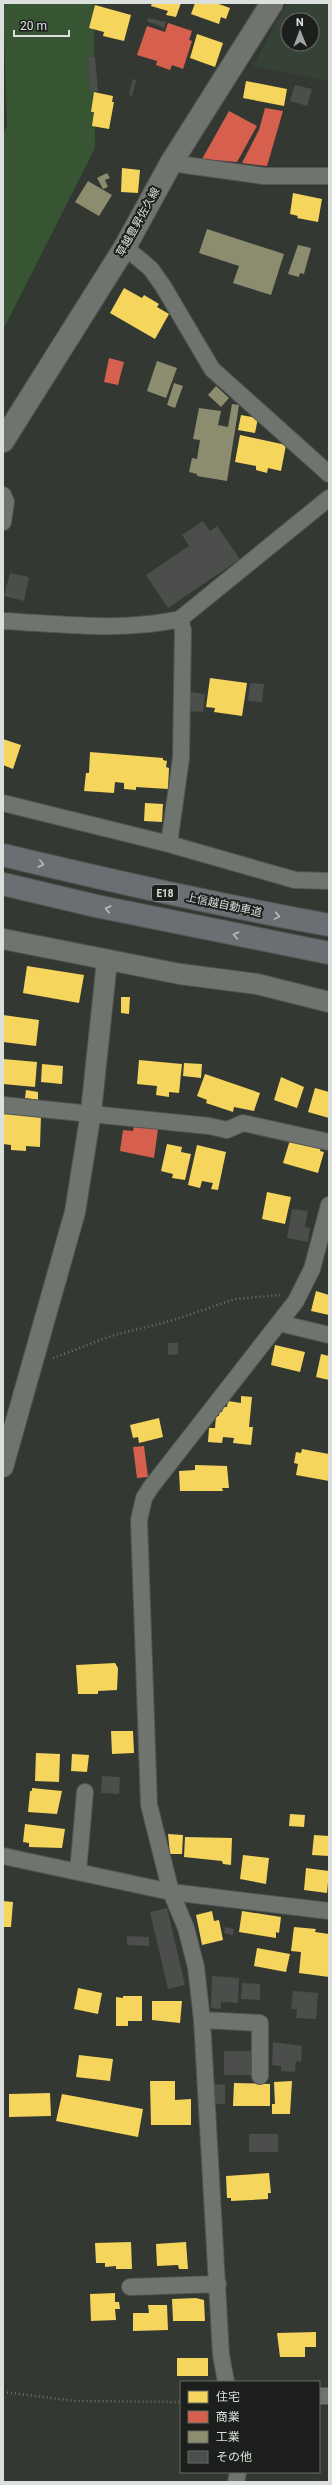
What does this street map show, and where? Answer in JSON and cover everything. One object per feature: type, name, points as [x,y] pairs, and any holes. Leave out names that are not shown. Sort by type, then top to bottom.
[{"type":"highway","name":"上信越自動車道","points":[[3,855],[100,879],[253,912],[329,925]]},
{"type":"highway","name":"E18","points":[[3,884],[96,906],[329,953]]},
{"type":"main road","name":"草越豊昇佐久線","points":[[3,441],[125,247],[171,163],[272,3]]},
{"type":"street","points":[[171,163],[264,176],[329,176]]},
{"type":"street","points":[[125,247],[151,269],[163,286],[212,369],[329,474]]},
{"type":"street","points":[[3,495],[6,502],[3,522]]},
{"type":"street","points":[[3,621],[126,627],[152,625],[180,619],[329,498]]},
{"type":"street","points":[[169,844],[181,758],[183,630],[180,619]]},
{"type":"street","points":[[3,803],[169,844],[295,880],[329,880]]},
{"type":"street","points":[[3,939],[107,961],[180,974],[258,984],[329,1002]]},
{"type":"street","points":[[3,1467],[73,1219],[91,1112],[107,961]]},
{"type":"street","points":[[3,1105],[91,1112],[209,1126],[227,1130],[243,1123],[329,1142]]},
{"type":"street","points":[[226,2381],[221,2355],[202,2020],[196,1967],[186,1928],[171,1892],[149,1805],[140,1512],[144,1498],[151,1487],[296,1301],[312,1269],[329,1205]]},
{"type":"street","points":[[279,1323],[329,1335]]},
{"type":"street","points":[[78,1872],[85,1792]]},
{"type":"street","points":[[3,1856],[171,1892],[329,1911]]},
{"type":"street","points":[[202,2020],[260,2022],[260,2076]]},
{"type":"street","points":[[130,2287],[218,2284]]},
{"type":"path","points":[[328,980],[329,976]]},
{"type":"path","points":[[33,1362],[50,1359],[112,1336],[174,1320],[235,1299],[266,1295],[284,1295],[296,1301]]},
{"type":"path","points":[[3,2392],[75,2401],[180,2402]]},
{"type":"shaded area","points":[[287,3],[329,3],[329,81],[253,66],[280,16],[280,52],[320,52],[320,12],[282,12]]},
{"type":"green space","points":[[3,3],[94,3],[95,148],[3,330],[3,134],[7,126]]},
{"type":"building: 住宅","points":[[152,3],[181,3],[176,17],[166,15],[168,11],[151,6]]},
{"type":"building: 住宅","points":[[195,3],[216,3],[230,8],[226,19],[221,17],[219,24],[191,14]]},
{"type":"building: 住宅","points":[[95,5],[131,15],[124,41],[103,36],[104,32],[89,28]]},
{"type":"building: 住宅","points":[[197,34],[223,43],[215,67],[190,58]]},
{"type":"building: 住宅","points":[[246,81],[287,89],[284,106],[243,98]]},
{"type":"building: 住宅","points":[[94,92],[113,96],[112,102],[114,102],[109,129],[92,126],[94,112],[91,112]]},
{"type":"building: 住宅","points":[[122,168],[140,170],[138,193],[121,192]]},
{"type":"building: 住宅","points":[[293,193],[322,199],[318,222],[297,218],[298,216],[290,214]]},
{"type":"building: 住宅","points":[[124,288],[142,298],[144,295],[159,304],[157,307],[169,314],[155,339],[110,313]]},
{"type":"building: 住宅","points":[[241,415],[258,418],[255,433],[238,430]]},
{"type":"building: 住宅","points":[[240,435],[286,445],[281,471],[268,468],[267,473],[256,470],[256,466],[235,462]]},
{"type":"building: 住宅","points":[[210,678],[247,683],[242,716],[214,712],[215,708],[206,707]]},
{"type":"building: 住宅","points":[[3,739],[21,745],[13,769],[3,765]]},
{"type":"building: 住宅","points":[[90,752],[163,758],[163,760],[167,761],[166,767],[169,768],[168,789],[136,787],[136,790],[124,789],[124,783],[115,782],[114,793],[84,791],[86,773],[89,773]]},
{"type":"building: 住宅","points":[[145,803],[163,804],[162,822],[144,821]]},
{"type":"building: 住宅","points":[[27,966],[84,975],[79,1003],[23,993]]},
{"type":"building: 住宅","points":[[121,997],[130,997],[129,1014],[121,1013]]},
{"type":"building: 住宅","points":[[3,1015],[39,1020],[36,1046],[3,1042]]},
{"type":"building: 住宅","points":[[3,1059],[37,1062],[35,1087],[3,1084]]},
{"type":"building: 住宅","points":[[139,1060],[182,1064],[179,1093],[169,1092],[169,1097],[156,1095],[157,1086],[137,1084]]},
{"type":"building: 住宅","points":[[184,1063],[202,1064],[201,1078],[183,1076]]},
{"type":"building: 住宅","points":[[42,1064],[63,1066],[62,1084],[41,1082]]},
{"type":"building: 住宅","points":[[205,1074],[260,1093],[254,1111],[234,1107],[233,1112],[206,1103],[207,1100],[197,1096]]},
{"type":"building: 住宅","points":[[281,1077],[304,1087],[297,1108],[274,1100]]},
{"type":"building: 住宅","points":[[315,1088],[329,1092],[329,1118],[308,1112]]},
{"type":"building: 住宅","points":[[26,1090],[38,1092],[38,1100],[25,1098]]},
{"type":"building: 住宅","points":[[3,1112],[41,1114],[40,1147],[26,1146],[26,1151],[11,1150],[11,1145],[3,1144]]},
{"type":"building: 住宅","points":[[290,1140],[321,1148],[320,1151],[324,1152],[318,1173],[283,1163]]},
{"type":"building: 住宅","points":[[167,1144],[182,1147],[181,1152],[191,1154],[185,1180],[172,1178],[173,1174],[161,1171]]},
{"type":"building: 住宅","points":[[197,1145],[226,1152],[218,1190],[211,1189],[213,1183],[202,1181],[200,1188],[188,1185]]},
{"type":"building: 住宅","points":[[267,1192],[291,1197],[285,1224],[262,1219]]},
{"type":"building: 住宅","points":[[316,1291],[329,1295],[329,1315],[311,1311]]},
{"type":"building: 住宅","points":[[275,1345],[305,1352],[300,1372],[271,1365]]},
{"type":"building: 住宅","points":[[321,1354],[329,1356],[329,1380],[316,1377]]},
{"type":"building: 住宅","points":[[241,1396],[252,1397],[249,1427],[253,1427],[251,1445],[233,1443],[234,1438],[223,1437],[222,1443],[208,1442],[209,1428],[215,1428],[216,1416],[219,1416],[219,1412],[222,1412],[223,1407],[227,1407],[228,1401],[241,1403]]},
{"type":"building: 住宅","points":[[159,1418],[163,1437],[139,1443],[138,1437],[133,1438],[130,1425]]},
{"type":"building: 住宅","points":[[302,1449],[329,1454],[329,1481],[296,1475],[298,1464],[294,1463],[296,1452],[301,1453]]},
{"type":"building: 住宅","points":[[195,1465],[227,1466],[229,1488],[222,1488],[223,1491],[180,1491],[179,1471],[195,1470]]},
{"type":"building: 住宅","points":[[115,1663],[118,1668],[117,1690],[98,1691],[98,1694],[78,1694],[76,1665]]},
{"type":"building: 住宅","points":[[111,1731],[133,1731],[134,1753],[112,1754]]},
{"type":"building: 住宅","points":[[36,1753],[60,1754],[59,1782],[35,1781]]},
{"type":"building: 住宅","points":[[72,1754],[89,1755],[87,1772],[71,1771]]},
{"type":"building: 住宅","points":[[32,1788],[62,1791],[57,1814],[28,1812],[30,1791],[32,1791]]},
{"type":"building: 住宅","points":[[290,1814],[305,1815],[304,1827],[289,1826]]},
{"type":"building: 住宅","points":[[25,1824],[65,1829],[62,1848],[29,1847],[29,1843],[23,1842]]},
{"type":"building: 住宅","points":[[168,1834],[183,1835],[182,1854],[170,1854]]},
{"type":"building: 住宅","points":[[314,1835],[329,1836],[329,1856],[312,1855]]},
{"type":"building: 住宅","points":[[185,1837],[232,1838],[231,1865],[223,1864],[222,1861],[184,1857]]},
{"type":"building: 住宅","points":[[243,1855],[269,1858],[266,1884],[240,1879]]},
{"type":"building: 住宅","points":[[306,1868],[329,1871],[327,1893],[304,1890]]},
{"type":"building: 住宅","points":[[3,1901],[13,1902],[11,1927],[3,1927]]},
{"type":"building: 住宅","points":[[212,1911],[214,1921],[219,1920],[223,1940],[202,1945],[196,1915]]},
{"type":"building: 住宅","points":[[242,1911],[281,1917],[279,1933],[276,1932],[276,1938],[239,1932]]},
{"type":"building: 住宅","points":[[294,1927],[316,1929],[315,1932],[329,1934],[329,1977],[299,1973],[301,1952],[291,1951]]},
{"type":"building: 住宅","points":[[257,1948],[290,1954],[286,1972],[254,1966]]},
{"type":"building: 住宅","points":[[78,1988],[102,1993],[98,2014],[74,2009]]},
{"type":"building: 住宅","points":[[123,1996],[142,1996],[142,2021],[128,2021],[128,2026],[116,2026],[116,1997],[123,1998]]},
{"type":"building: 住宅","points":[[152,2001],[182,2001],[180,2023],[152,2020]]},
{"type":"building: 住宅","points":[[79,2055],[113,2059],[110,2081],[76,2077]]},
{"type":"building: 住宅","points":[[150,2081],[175,2081],[175,2100],[191,2099],[191,2125],[151,2125]]},
{"type":"building: 住宅","points":[[292,2081],[290,2114],[272,2114],[272,2104],[275,2104],[274,2082]]},
{"type":"building: 住宅","points":[[234,2083],[270,2084],[270,2106],[233,2106]]},
{"type":"building: 住宅","points":[[50,2093],[51,2116],[9,2117],[9,2094]]},
{"type":"building: 住宅","points":[[62,2094],[143,2109],[138,2137],[56,2121]]},
{"type":"building: 住宅","points":[[269,2173],[271,2193],[268,2193],[268,2199],[231,2201],[231,2198],[227,2198],[226,2176]]},
{"type":"building: 住宅","points":[[131,2242],[132,2269],[116,2269],[116,2266],[105,2267],[105,2263],[96,2263],[95,2243]]},
{"type":"building: 住宅","points":[[186,2242],[188,2269],[179,2269],[178,2265],[157,2266],[156,2244]]},
{"type":"building: 住宅","points":[[115,2293],[115,2302],[119,2302],[120,2309],[115,2309],[116,2320],[91,2321],[90,2294]]},
{"type":"building: 住宅","points":[[196,2298],[204,2300],[205,2321],[173,2321],[172,2299]]},
{"type":"building: 住宅","points":[[148,2305],[167,2305],[168,2330],[133,2331],[133,2313],[149,2313]]},
{"type":"building: 住宅","points":[[316,2332],[316,2347],[305,2347],[305,2357],[280,2357],[277,2333]]},
{"type":"building: 住宅","points":[[177,2358],[208,2358],[208,2376],[177,2376]]},
{"type":"building: 商業","points":[[168,23],[192,31],[189,40],[192,41],[183,69],[172,65],[170,70],[156,65],[157,61],[137,55],[147,26],[165,32]]},
{"type":"building: 商業","points":[[265,108],[283,111],[267,166],[242,163],[259,130]]},
{"type":"building: 商業","points":[[229,111],[257,126],[237,162],[202,159]]},
{"type":"building: 商業","points":[[109,358],[124,362],[118,385],[104,382]]},
{"type":"building: 商業","points":[[134,1126],[158,1129],[154,1158],[120,1151],[123,1130],[133,1131]]},
{"type":"building: 商業","points":[[144,1446],[148,1477],[137,1478],[133,1447]]},
{"type":"building: 工業","points":[[107,173],[110,178],[105,180],[108,187],[103,189],[97,178]]},
{"type":"building: 工業","points":[[88,181],[112,195],[99,216],[75,202]]},
{"type":"building: 工業","points":[[207,229],[284,254],[271,295],[233,283],[239,266],[199,253]]},
{"type":"building: 工業","points":[[298,245],[311,248],[304,274],[300,273],[299,277],[288,274]]},
{"type":"building: 工業","points":[[157,361],[177,368],[166,398],[147,391]]},
{"type":"building: 工業","points":[[174,383],[183,386],[175,408],[167,405]]},
{"type":"building: 工業","points":[[216,386],[229,398],[221,407],[208,395]]},
{"type":"building: 工業","points":[[232,404],[239,405],[227,481],[197,476],[197,474],[189,472],[192,458],[197,459],[200,440],[193,439],[199,408],[221,411],[218,425],[228,427]]},
{"type":"building: その他","points":[[148,18],[166,22],[164,28],[147,21]]},
{"type":"building: その他","points":[[88,57],[95,57],[98,91],[90,91]]},
{"type":"building: その他","points":[[133,79],[136,80],[132,96],[129,95]]},
{"type":"building: その他","points":[[295,85],[312,89],[307,106],[290,101]]},
{"type":"building: その他","points":[[203,521],[210,531],[217,526],[240,559],[168,608],[146,575],[189,546],[182,535]]},
{"type":"building: その他","points":[[10,573],[29,577],[24,601],[4,596]]},
{"type":"building: その他","points":[[250,683],[264,684],[262,702],[248,701]]},
{"type":"building: その他","points":[[191,692],[205,694],[203,712],[189,711]]},
{"type":"building: その他","points":[[292,1209],[308,1211],[305,1227],[310,1228],[308,1242],[287,1238]]},
{"type":"building: その他","points":[[168,1343],[178,1343],[178,1354],[168,1355]]},
{"type":"building: その他","points":[[102,1776],[120,1777],[119,1794],[101,1793]]},
{"type":"building: その他","points":[[167,1908],[185,1985],[168,1989],[150,1912]]},
{"type":"building: その他","points":[[225,1927],[234,1929],[233,1935],[224,1933]]},
{"type":"building: その他","points":[[127,1936],[149,1937],[149,1946],[127,1945]]},
{"type":"building: その他","points":[[212,1976],[239,1978],[238,2003],[221,2002],[221,2009],[211,2008]]},
{"type":"building: その他","points":[[242,1983],[260,1984],[260,2000],[241,1999]]},
{"type":"building: その他","points":[[293,1991],[318,1993],[316,2019],[296,2018],[297,2009],[291,2009]]},
{"type":"building: その他","points":[[273,2042],[302,2046],[301,2062],[296,2061],[295,2072],[281,2071],[281,2066],[272,2065]]},
{"type":"building: その他","points":[[224,2051],[255,2051],[255,2075],[224,2075]]},
{"type":"building: その他","points":[[225,2084],[225,2104],[214,2104],[213,2085]]},
{"type":"building: その他","points":[[249,2134],[278,2134],[278,2152],[249,2152]]}]
